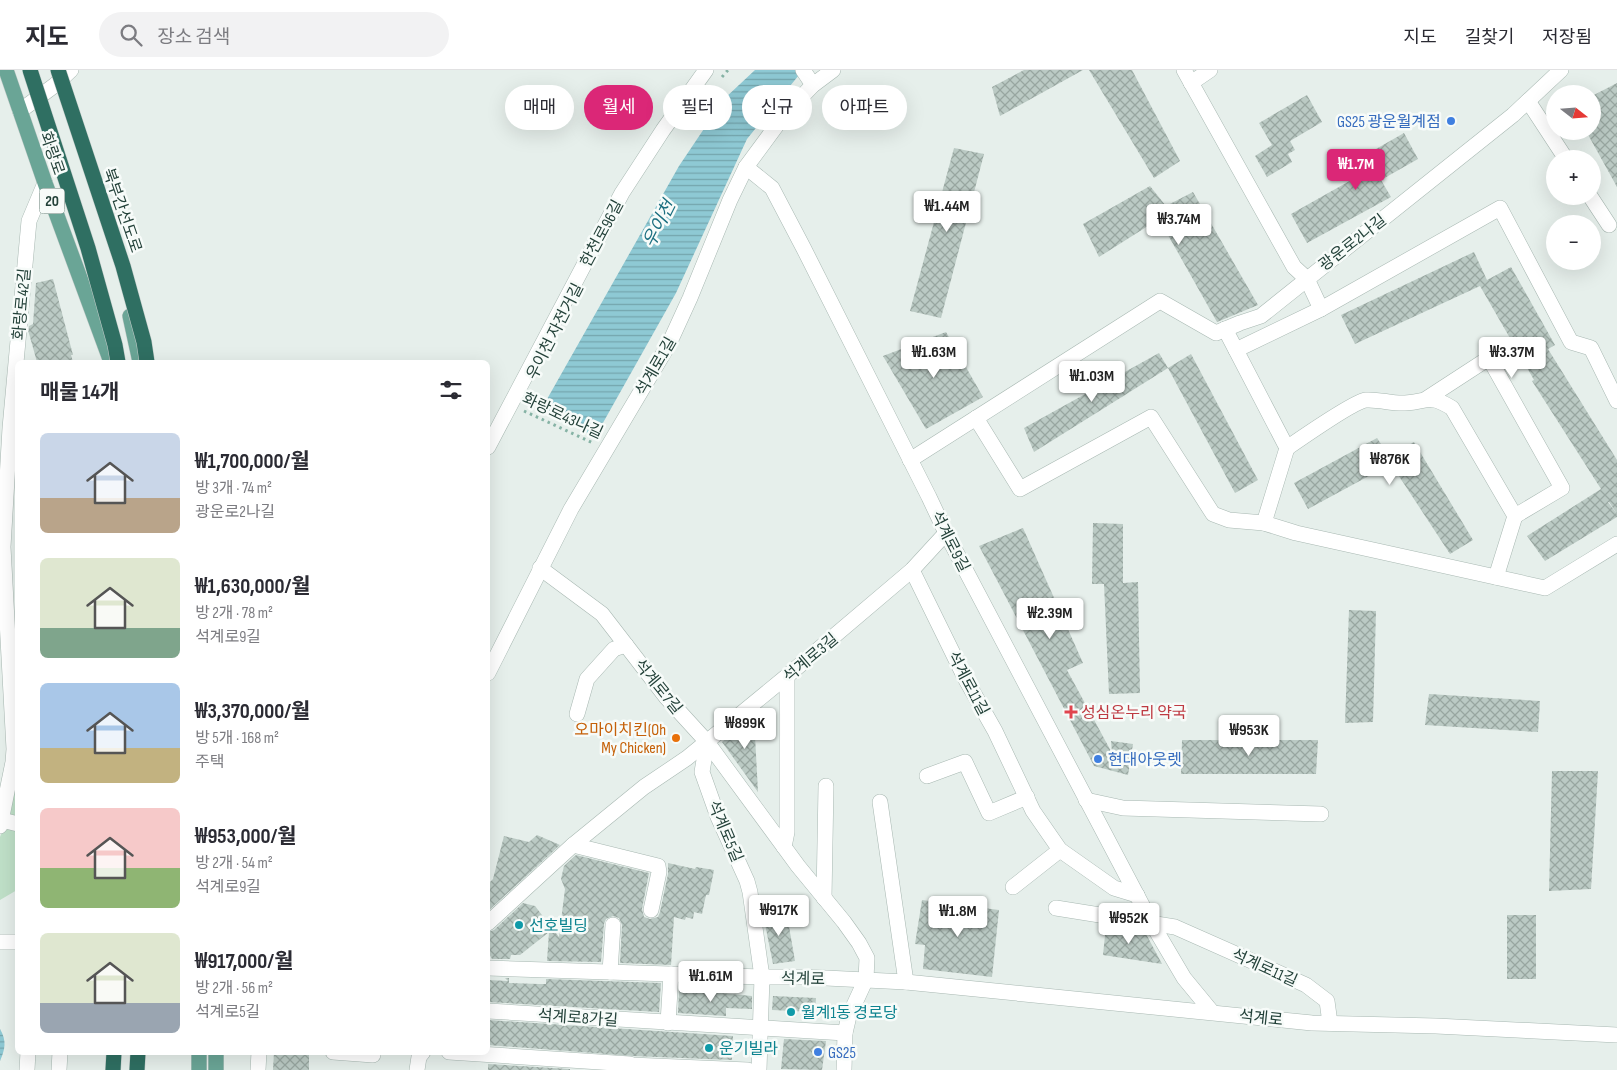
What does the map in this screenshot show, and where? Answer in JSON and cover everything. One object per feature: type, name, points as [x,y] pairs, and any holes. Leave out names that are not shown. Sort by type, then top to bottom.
[{"type":"highway","points":[[30,70],[88,248],[118,360]]},
{"type":"highway","name":"북부간선도로","points":[[56,77],[124,266],[144,342],[147,360]]},
{"type":"highway","points":[[113,1070],[114,1055]]},
{"type":"highway","points":[[137,1070],[138,1055]]},
{"type":"main road","name":"화랑로","points":[[6,70],[45,183],[110,360]]},
{"type":"main road","name":"화랑로","points":[[50,70],[56,77],[127,300],[140,360]]},
{"type":"main road","points":[[199,1055],[199,1070]]},
{"type":"main road","points":[[216,1055],[216,1070]]},
{"type":"street","points":[[20,111],[56,77],[71,70]]},
{"type":"street","name":"한천로96길","points":[[490,443],[658,127],[706,70]]},
{"type":"street","name":"석계로1길","points":[[490,666],[571,509],[669,344],[746,166],[785,114],[813,85],[833,70]]},
{"type":"street","points":[[1188,77],[1210,70]]},
{"type":"street","name":"광운로2나길","points":[[1188,77],[1294,266],[1307,278],[1513,115],[1561,70]]},
{"type":"street","points":[[803,71],[813,85]]},
{"type":"street","points":[[1528,101],[1560,150]]},
{"type":"street","name":"석계로9길","points":[[746,166],[772,188],[946,533],[1151,922],[1184,978],[1212,1012]]},
{"type":"street","name":"화랑로42길","points":[[1,823],[13,755],[14,713],[5,693],[12,615],[11,586],[3,546],[11,519],[5,428],[29,221],[45,183]]},
{"type":"street","points":[[1596,205],[1609,225]]},
{"type":"street","points":[[1236,350],[1321,309],[1500,208],[1571,342],[1591,348],[1617,401]]},
{"type":"street","points":[[910,460],[1160,302],[1216,333],[1261,316],[1307,278],[1321,309]]},
{"type":"street","name":"화랑로","points":[[127,300],[146,360]]},
{"type":"street","points":[[1225,329],[1287,448]]},
{"type":"street","name":"화랑로","points":[[100,332],[107,360]]},
{"type":"street","points":[[1264,523],[1287,448],[1364,400],[1392,404],[1410,403],[1426,399],[1489,358],[1562,488],[1515,516],[1496,577]]},
{"type":"street","points":[[1426,399],[1440,401],[1452,408],[1515,516]]},
{"type":"street","points":[[976,418],[1020,489],[1151,417],[1213,514],[1229,520],[1264,523],[1296,533],[1545,588],[1617,544]]},
{"type":"street","name":"석계로3길","points":[[490,922],[573,845],[644,787],[687,758],[788,676],[912,570],[946,533]]},
{"type":"street","name":"석계로7길","points":[[540,568],[602,614],[666,698],[707,742],[784,847],[859,943],[867,958],[866,979]]},
{"type":"street","name":"석계로11길","points":[[912,570],[965,678],[995,731],[1033,811],[1060,850],[1114,888],[1137,895]]},
{"type":"street","name":"석계로7길","points":[[577,714],[587,679],[614,649],[626,645]]},
{"type":"street","points":[[784,847],[788,832],[788,676]]},
{"type":"street","name":"석계로5길","points":[[707,742],[702,772],[718,817],[750,892],[762,977],[759,1070]]},
{"type":"street","points":[[927,776],[965,762],[988,813],[1027,797]]},
{"type":"street","points":[[824,898],[826,786]]},
{"type":"street","points":[[1086,800],[1123,808],[1321,814]]},
{"type":"street","points":[[880,802],[906,982]]},
{"type":"street","points":[[1,823],[15,824]]},
{"type":"street","points":[[573,845],[658,866],[659,872],[651,910]]},
{"type":"street","points":[[1013,887],[1060,850]]},
{"type":"street","points":[[1056,908],[1151,922]]},
{"type":"street","name":"석계로11길","points":[[1151,922],[1175,927],[1306,986],[1327,1001],[1330,1023]]},
{"type":"street","points":[[610,972],[613,925]]},
{"type":"street","points":[[0,942],[15,942]]},
{"type":"street","name":"석계로","points":[[490,968],[866,979],[1312,1023],[1436,1026],[1617,1036]]},
{"type":"street","points":[[668,1023],[671,974]]},
{"type":"street","points":[[844,1070],[844,1034],[849,1016],[866,979]]},
{"type":"street","name":"석계로8가길","points":[[490,1012],[844,1034]]},
{"type":"street","points":[[27,1070],[28,1055]]},
{"type":"street","points":[[59,1070],[60,1055]]},
{"type":"street","points":[[258,1070],[259,1055]]},
{"type":"street","points":[[418,1070],[421,1055]]},
{"type":"street","points":[[484,1055],[634,1068],[748,1070]]},
{"type":"path","points":[[722,77],[728,70]]},
{"type":"path","name":"화랑로43나길","points":[[510,405],[552,422],[606,449]]},
{"type":"green space","points":[[15,773],[15,891],[0,900],[0,837],[5,824]]},
{"type":"water","name":"우이천","points":[[755,70],[803,70],[791,85],[742,85],[742,130],[754,130],[747,139],[676,293],[595,437],[542,408],[679,166],[703,130],[732,130],[732,92]]},
{"type":"water","points":[[0,1029],[4,1037],[4,1045],[0,1061]]},
{"type":"building","points":[[1024,70],[1083,70],[1000,116],[992,87]]},
{"type":"building","points":[[1089,70],[1132,70],[1180,161],[1154,178]]},
{"type":"building","points":[[1617,83],[1617,187],[1601,158],[1601,150],[1597,150],[1591,140],[1601,140],[1601,91]]},
{"type":"building","points":[[1307,95],[1322,122],[1290,141],[1295,150],[1288,154],[1292,162],[1267,177],[1255,156],[1272,145],[1259,123]]},
{"type":"building","points":[[1404,133],[1418,159],[1381,180],[1391,197],[1307,243],[1291,214],[1369,170],[1362,157]]},
{"type":"building","points":[[954,148],[984,154],[941,318],[910,311]]},
{"type":"building","points":[[1150,186],[1166,206],[1193,192],[1258,305],[1217,322],[1159,219],[1099,257],[1083,224]]},
{"type":"building","points":[[1474,252],[1487,280],[1511,267],[1555,345],[1548,349],[1617,460],[1617,514],[1617,517],[1545,561],[1527,536],[1601,489],[1532,381],[1534,380],[1480,286],[1355,344],[1341,315]]},
{"type":"building","points":[[53,279],[73,355],[71,355],[72,360],[36,360],[28,330],[29,326],[33,324],[36,283]]},
{"type":"building","points":[[946,332],[983,397],[926,429],[883,356]]},
{"type":"building","points":[[1159,353],[1168,368],[1034,452],[1024,428]]},
{"type":"building","points":[[1191,354],[1258,480],[1235,493],[1168,368]]},
{"type":"building","points":[[1377,438],[1389,456],[1414,442],[1473,540],[1450,554],[1391,464],[1308,509],[1294,483]]},
{"type":"building","points":[[1093,523],[1123,524],[1123,583],[1138,582],[1140,693],[1109,694],[1104,584],[1092,584]]},
{"type":"building","points":[[1023,528],[1083,663],[1067,670],[1112,753],[1111,741],[1133,744],[1128,775],[1094,766],[979,546]]},
{"type":"building","points":[[1349,610],[1376,611],[1373,722],[1345,723]]},
{"type":"building","points":[[1429,694],[1540,701],[1538,732],[1425,725]]},
{"type":"building","points":[[754,717],[758,792],[722,742]]},
{"type":"building","points":[[1182,740],[1318,740],[1316,774],[1181,774]]},
{"type":"building","points":[[1552,771],[1598,771],[1591,889],[1549,891]]},
{"type":"building","points":[[537,835],[560,845],[490,909],[490,882],[493,879],[504,836],[529,842]]},
{"type":"building","points":[[576,855],[649,873],[642,909],[644,917],[650,919],[658,917],[660,912],[668,874],[668,863],[695,869],[696,867],[714,870],[709,895],[706,895],[702,914],[694,912],[693,919],[686,917],[685,920],[674,917],[671,965],[620,963],[622,925],[619,918],[613,916],[606,919],[604,924],[601,962],[547,961],[549,932],[520,955],[511,955],[510,959],[492,959],[490,956],[490,931],[494,930],[523,903],[535,906],[559,937],[565,889],[561,879],[564,866]]},
{"type":"building","points":[[922,900],[999,910],[992,977],[923,969],[925,945],[915,944]]},
{"type":"building","points":[[786,909],[795,961],[773,964],[763,914]]},
{"type":"building","points":[[1507,915],[1536,915],[1536,979],[1507,979]]},
{"type":"building","points":[[1106,926],[1145,932],[1162,964],[1103,955]]},
{"type":"building","points":[[505,978],[509,978],[509,983],[539,984],[546,984],[546,979],[661,983],[659,1012],[490,1002],[490,980],[508,981]]},
{"type":"building","points":[[679,989],[752,996],[752,1009],[726,1008],[726,1016],[678,1013]]},
{"type":"building","points":[[773,996],[816,998],[815,1012],[772,1010]]},
{"type":"building","points":[[490,1020],[733,1036],[732,1060],[633,1056],[490,1045]]},
{"type":"building","points":[[784,1039],[826,1041],[822,1070],[781,1069]]},
{"type":"building","points":[[274,1055],[309,1055],[309,1070],[273,1070]]},
{"type":"building","points":[[488,1064],[570,1069],[570,1070],[488,1070]]},
{"type":"place","name":"GS25 광운월계점","points":[[1451,121]]},
{"type":"place","name":"성심온누리 약국","points":[[1071,712]]},
{"type":"place","name":"오마이치킨(Oh My Chicken)","points":[[676,738]]},
{"type":"place","name":"현대아웃렛","points":[[1098,759]]},
{"type":"place","name":"선호빌딩","points":[[519,925]]},
{"type":"place","name":"월계1동 경로당","points":[[791,1012]]},
{"type":"place","name":"운기빌라","points":[[709,1048]]},
{"type":"place","name":"GS25","points":[[818,1052]]}]
